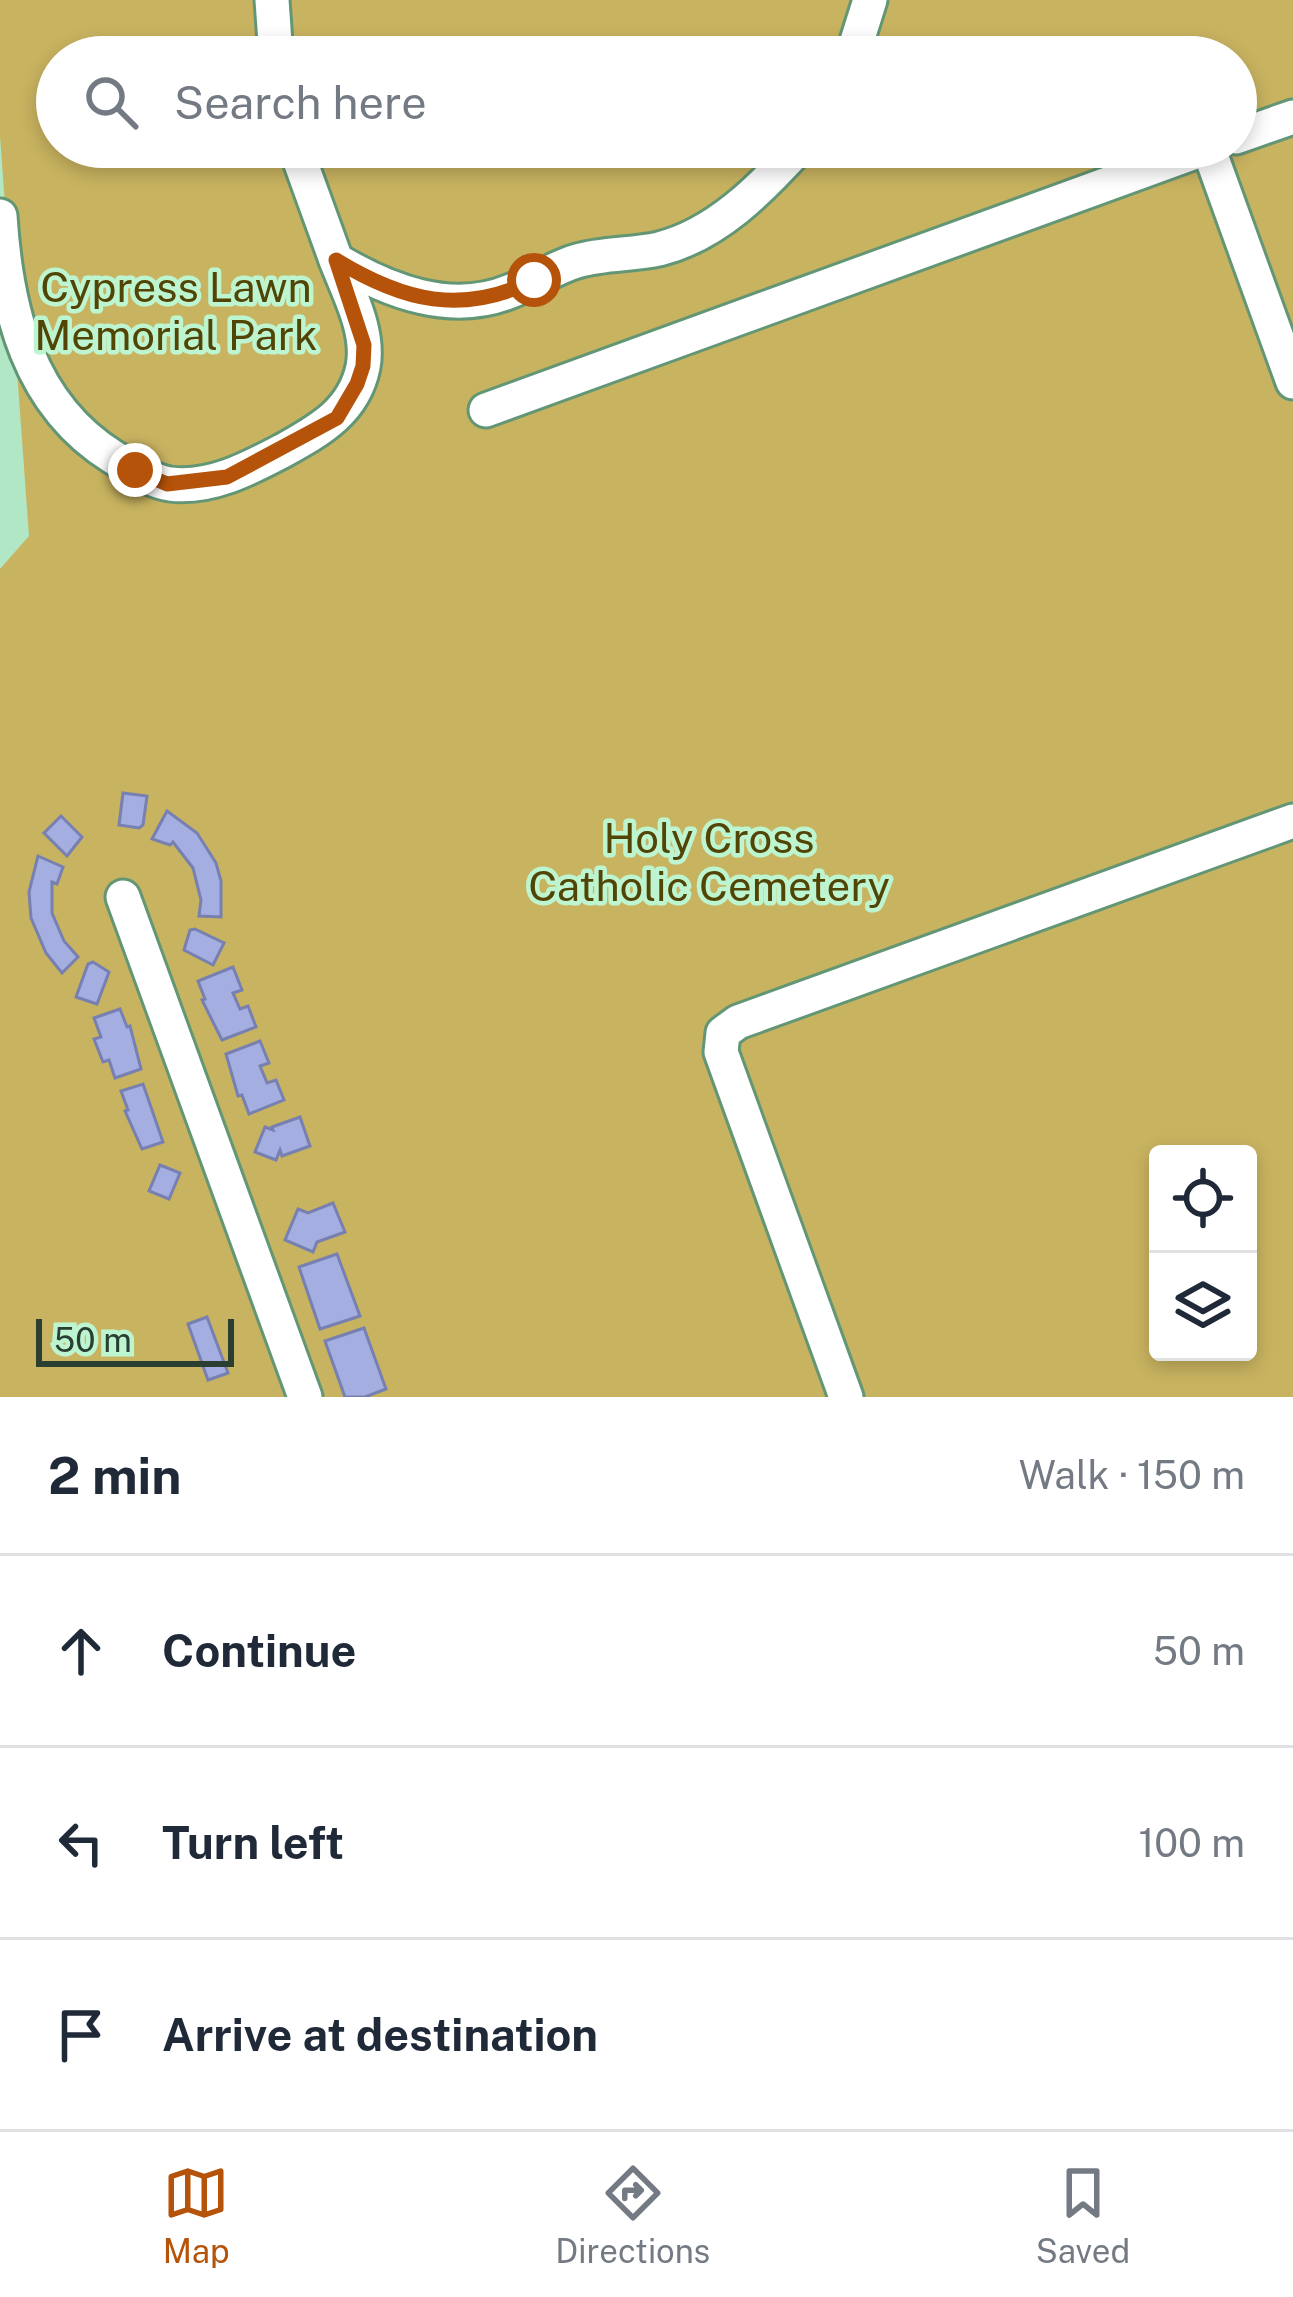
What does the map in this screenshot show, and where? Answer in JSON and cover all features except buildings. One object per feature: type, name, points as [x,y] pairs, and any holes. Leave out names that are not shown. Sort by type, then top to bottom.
[{"type":"lane","points":[[272,0],[275,36]]},
{"type":"lane","points":[[859,36],[870,0]]},
{"type":"lane","points":[[1257,130],[1293,117]]},
{"type":"lane","points":[[0,217],[16,322],[27,357],[73,428],[104,451],[167,484],[227,477],[337,418],[363,366],[364,345],[303,168]]},
{"type":"lane","points":[[336,260],[380,283],[431,300],[488,299],[570,262],[685,241],[717,223],[778,168]]},
{"type":"lane","points":[[486,410],[1151,168]]},
{"type":"lane","points":[[1217,168],[1293,382]]},
{"type":"lane","points":[[846,1397],[721,1052],[723,1033],[738,1022],[1293,821]]},
{"type":"lane","points":[[123,897],[304,1397]]},
{"type":"green space","name":"Holy Cross Catholic Cemetery","points":[[0,0],[1293,0],[1293,1397],[0,1397],[0,569],[29,536],[0,136]]},
{"type":"route","points":[[135,470],[167,484],[227,477],[337,418],[357,384],[364,345],[336,260],[380,283],[450,302],[488,299],[534,280]]},
{"type":"park label","name":"Cypress Lawn Memorial Park","points":[[176,310]]}]
